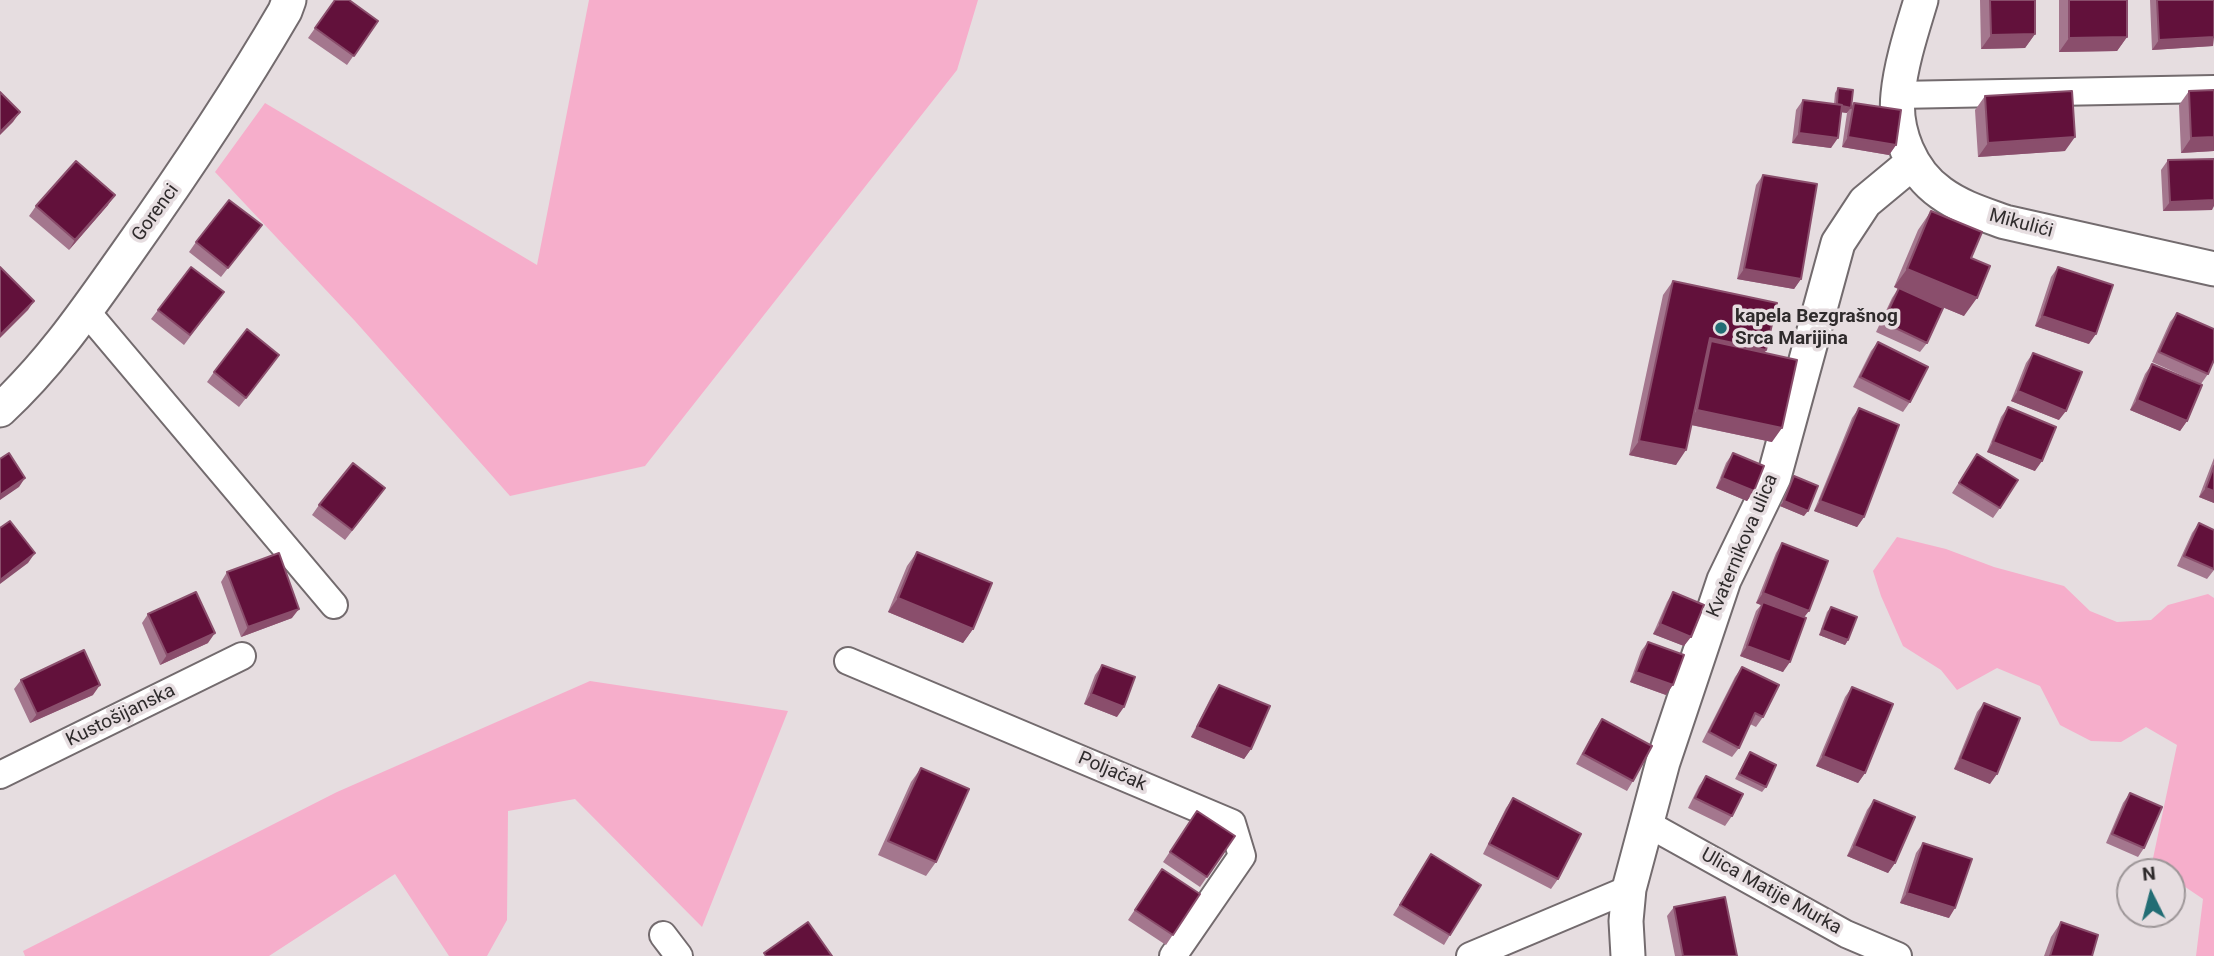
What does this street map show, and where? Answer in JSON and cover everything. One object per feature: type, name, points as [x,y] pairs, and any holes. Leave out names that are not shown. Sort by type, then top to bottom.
[{"type":"street","name":"Gorenci","points":[[0,410],[58,350],[86,311],[221,118],[289,0]]},
{"type":"street","name":"Mikulići","points":[[1921,0],[1898,95],[1902,135],[1912,163],[1940,193],[1972,210],[2005,222],[2214,269]]},
{"type":"street","points":[[1898,95],[2214,89]]},
{"type":"street","name":"Kvaternikova ulica","points":[[1628,956],[1626,921],[1629,889],[1667,749],[1724,580],[1774,477],[1838,243],[1865,202],[1912,163]]},
{"type":"street","points":[[86,311],[334,606]]},
{"type":"street","name":"Kustošijanska","points":[[0,775],[242,656]]},
{"type":"street","name":"Poljačak","points":[[848,661],[1232,823],[1242,856],[1173,956]]},
{"type":"street","name":"Ulica Matije Murka","points":[[1646,823],[1846,934],[1898,956]]},
{"type":"street","points":[[1470,956],[1629,889]]},
{"type":"street","points":[[663,935],[679,956]]},
{"type":"shaded area","points":[[589,0],[978,0],[957,70],[645,466],[510,496],[355,321],[215,172],[265,103],[537,265]]},
{"type":"shaded area","points":[[1897,537],[1946,549],[1994,567],[2064,586],[2090,611],[2117,622],[2151,620],[2168,605],[2208,594],[2214,598],[2214,956],[2196,956],[2203,899],[2186,887],[2186,858],[2153,858],[2177,745],[2146,727],[2121,742],[2091,741],[2060,725],[2040,686],[1997,668],[1957,690],[1941,670],[1903,646],[1873,571]]},
{"type":"shaded area","points":[[590,681],[788,711],[702,927],[575,799],[508,811],[507,920],[487,956],[449,956],[395,874],[269,956],[25,956],[23,951],[337,792]]},
{"type":"building","points":[[335,0],[349,0],[378,21],[354,56],[315,28]]},
{"type":"building","points":[[1990,0],[2035,0],[2035,34],[1991,35]]},
{"type":"building","points":[[2069,0],[2127,0],[2127,37],[2069,38]]},
{"type":"building","points":[[2157,0],[2214,0],[2214,37],[2159,40]]},
{"type":"building","points":[[1838,88],[1853,90],[1851,108],[1837,104]]},
{"type":"building","points":[[2214,90],[2214,137],[2191,138],[2189,91]]},
{"type":"building","points":[[2072,91],[2075,137],[1988,143],[1985,96]]},
{"type":"building","points":[[0,92],[20,112],[0,132]]},
{"type":"building","points":[[1803,100],[1842,105],[1838,138],[1799,133]]},
{"type":"building","points":[[1854,103],[1901,110],[1896,145],[1848,137]]},
{"type":"building","points":[[2214,159],[2214,200],[2170,202],[2168,160]]},
{"type":"building","points":[[76,161],[115,195],[75,240],[36,206]]},
{"type":"building","points":[[1763,175],[1817,184],[1801,279],[1744,269]]},
{"type":"building","points":[[229,200],[262,225],[228,268],[196,242]]},
{"type":"building","points":[[1931,211],[1982,232],[1971,258],[1990,266],[1977,298],[1907,269]]},
{"type":"building","points":[[0,267],[34,301],[0,335]]},
{"type":"building","points":[[191,267],[224,292],[190,335],[158,310]]},
{"type":"building","points":[[2058,267],[2113,285],[2096,334],[2042,316]]},
{"type":"building","points":[[1673,281],[1777,303],[1766,350],[1710,338],[1686,450],[1639,441]]},
{"type":"building","points":[[1899,288],[1943,308],[1927,343],[1883,322]]},
{"type":"building","points":[[2177,313],[2214,329],[2214,360],[2208,374],[2159,352]]},
{"type":"building","points":[[247,329],[279,355],[246,398],[214,372]]},
{"type":"building","points":[[1711,341],[1797,360],[1782,428],[1697,410]]},
{"type":"building","points":[[1878,342],[1928,367],[1910,402],[1860,377]]},
{"type":"building","points":[[2033,353],[2082,372],[2066,411],[2018,391]]},
{"type":"building","points":[[2152,364],[2202,385],[2187,421],[2137,400]]},
{"type":"building","points":[[2008,407],[2056,427],[2042,461],[1993,442]]},
{"type":"building","points":[[1859,408],[1899,425],[1864,517],[1820,501]]},
{"type":"building","points":[[9,453],[25,478],[0,495],[0,459]]},
{"type":"building","points":[[1733,453],[1764,466],[1754,491],[1722,478]]},
{"type":"building","points":[[1977,454],[2018,480],[2000,508],[1959,483]]},
{"type":"building","points":[[353,463],[385,488],[352,530],[319,505]]},
{"type":"building","points":[[2214,466],[2214,491],[2206,488]]},
{"type":"building","points":[[1794,476],[1818,486],[1808,511],[1784,501]]},
{"type":"building","points":[[10,521],[35,553],[0,580],[0,528]]},
{"type":"building","points":[[2199,523],[2214,530],[2214,569],[2184,556]]},
{"type":"building","points":[[1782,543],[1828,561],[1809,611],[1763,593]]},
{"type":"building","points":[[917,552],[992,583],[973,629],[898,598]]},
{"type":"building","points":[[279,553],[299,609],[248,627],[227,572]]},
{"type":"building","points":[[196,592],[215,633],[167,655],[148,614]]},
{"type":"building","points":[[1673,592],[1704,605],[1691,637],[1660,624]]},
{"type":"building","points":[[1763,602],[1806,618],[1790,662],[1747,646]]},
{"type":"building","points":[[1831,607],[1857,617],[1848,640],[1822,630]]},
{"type":"building","points":[[1648,642],[1684,655],[1673,685],[1636,672]]},
{"type":"building","points":[[84,650],[100,685],[37,714],[21,680]]},
{"type":"building","points":[[1102,665],[1135,677],[1124,707],[1091,694]]},
{"type":"building","points":[[1742,667],[1779,685],[1763,717],[1755,713],[1739,748],[1709,732]]},
{"type":"building","points":[[1219,685],[1270,706],[1251,749],[1197,727]]},
{"type":"building","points":[[1852,687],[1893,704],[1865,773],[1823,756]]},
{"type":"building","points":[[1984,703],[2020,718],[1997,774],[1960,759]]},
{"type":"building","points":[[1602,719],[1652,746],[1633,781],[1583,754]]},
{"type":"building","points":[[1750,752],[1776,765],[1766,787],[1739,774]]},
{"type":"building","points":[[921,768],[969,789],[936,862],[888,841]]},
{"type":"building","points":[[1706,776],[1743,794],[1732,816],[1695,798]]},
{"type":"building","points":[[2130,793],[2162,807],[2144,848],[2112,834]]},
{"type":"building","points":[[1513,798],[1581,834],[1558,879],[1489,844]]},
{"type":"building","points":[[1874,800],[1915,817],[1895,863],[1854,846]]},
{"type":"building","points":[[1197,811],[1235,836],[1207,877],[1170,852]]},
{"type":"building","points":[[1923,843],[1972,859],[1955,908],[1907,893]]},
{"type":"building","points":[[1431,854],[1481,885],[1450,935],[1400,905]]},
{"type":"building","points":[[1162,869],[1200,894],[1173,935],[1135,910]]},
{"type":"building","points":[[1725,897],[1737,956],[1683,956],[1674,907]]},
{"type":"building","points":[[808,922],[832,956],[766,956],[764,953]]},
{"type":"building","points":[[2061,922],[2098,935],[2092,956],[2050,956]]},
{"type":"place","name":"kapela Bezgrašnog Srca Marijina","points":[[1721,328]]}]
